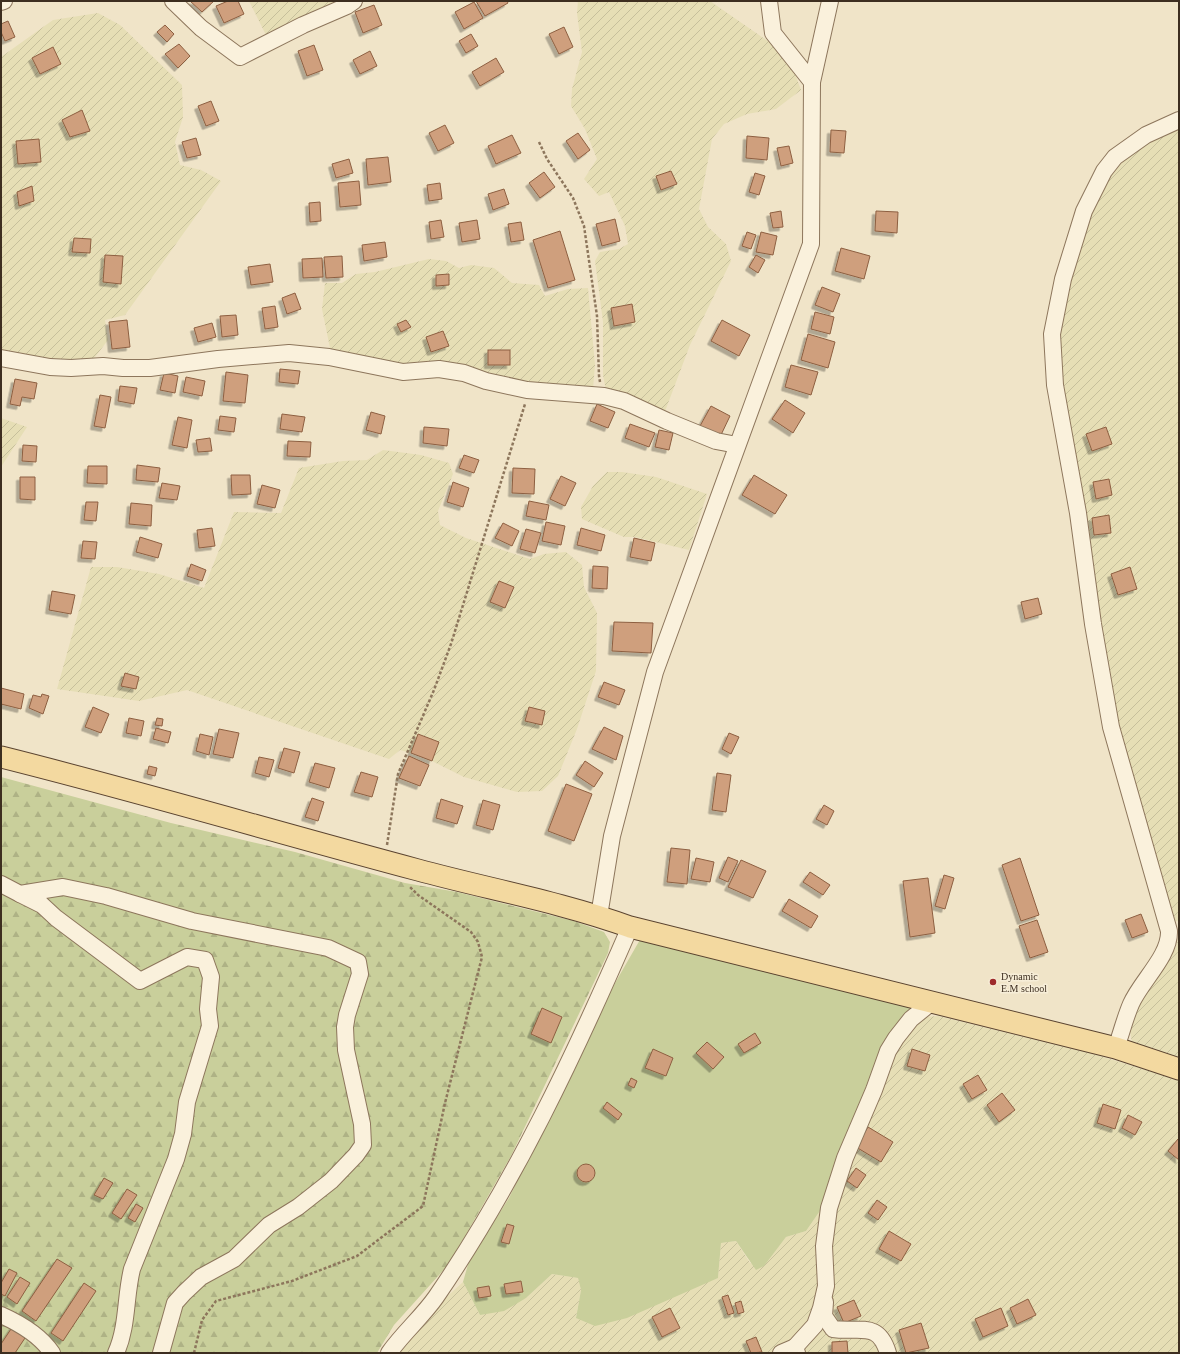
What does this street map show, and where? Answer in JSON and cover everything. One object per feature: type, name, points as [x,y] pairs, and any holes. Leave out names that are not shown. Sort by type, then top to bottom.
[{"type":"main road","points":[[1,758],[97,782],[385,861],[599,916],[630,926],[1116,1048],[1179,1069]]},
{"type":"street","points":[[173,1],[201,28],[240,57],[302,25],[347,6],[354,1]]},
{"type":"street","points":[[768,1],[773,33],[812,82]]},
{"type":"street","points":[[599,916],[612,836],[655,672],[811,244],[812,82],[830,1]]},
{"type":"street","points":[[1116,1048],[1131,1004],[1148,975],[1162,956],[1170,940],[1170,931],[1110,719],[1093,624],[1078,513],[1055,385],[1052,334],[1063,280],[1084,211],[1104,171],[1115,158],[1131,145],[1146,135],[1179,120]]},
{"type":"street","points":[[1,358],[50,367],[71,368],[103,366],[150,368],[218,359],[289,353],[328,357],[403,372],[439,369],[464,373],[486,381],[526,390],[604,396],[624,400],[667,421],[716,440],[737,445]]},
{"type":"street","points":[[1,884],[42,905],[56,918],[140,981],[186,957],[205,960],[211,977],[208,1009],[210,1026],[187,1102],[176,1159],[132,1270],[128,1287],[126,1320],[116,1353]]},
{"type":"street","points":[[20,894],[63,887],[106,896],[192,921],[328,948],[358,962],[360,974],[347,1015],[345,1027],[346,1050],[362,1124],[363,1145],[356,1155],[331,1181],[298,1207],[269,1226],[234,1259],[202,1277],[184,1293],[175,1303],[161,1353]]},
{"type":"street","points":[[389,1353],[404,1333],[435,1298],[484,1223],[539,1122],[588,1023],[630,926]]},
{"type":"street","points":[[888,1353],[884,1340],[874,1331],[833,1329],[824,1316],[826,1286],[824,1246],[829,1208],[844,1158],[874,1090],[888,1051],[911,1019],[932,1002]]},
{"type":"street","points":[[791,1351],[815,1324],[821,1308],[826,1286]]},
{"type":"street","points":[[1,1315],[24,1327],[44,1342],[52,1353]]},
{"type":"path","points":[[539,142],[547,159],[573,198],[584,226],[598,316],[598,376],[604,396]]},
{"type":"path","points":[[385,861],[398,774],[434,690],[450,644],[508,463],[526,402],[526,390]]},
{"type":"path","points":[[194,1353],[202,1320],[216,1301],[292,1281],[357,1256],[423,1206],[445,1103],[482,957],[478,942],[471,932],[418,895],[406,883]]},
{"type":"shaded area","points":[[249,1],[337,1],[266,35]]},
{"type":"shaded area","points":[[578,1],[710,1],[788,55],[801,90],[776,109],[747,114],[724,124],[712,139],[699,209],[708,227],[726,244],[731,261],[690,345],[664,414],[606,391],[603,375],[603,322],[595,261],[600,252],[619,249],[628,244],[625,226],[609,192],[599,196],[584,179],[597,159],[585,129],[571,106],[572,89],[582,52],[577,13]]},
{"type":"shaded area","points":[[98,13],[120,25],[182,85],[183,117],[175,142],[180,165],[201,170],[221,181],[125,315],[105,320],[108,340],[92,361],[41,361],[1,351],[1,57],[53,20]]},
{"type":"shaded area","points":[[1179,127],[1179,920],[1174,922],[1117,723],[1061,380],[1058,347],[1061,312],[1091,203],[1125,155],[1142,143]]},
{"type":"shaded area","points":[[429,259],[446,261],[459,268],[471,265],[494,268],[512,283],[539,285],[545,296],[568,289],[588,288],[595,365],[593,389],[520,383],[432,365],[374,361],[331,353],[322,309],[325,283],[342,283],[356,274],[375,272]]},
{"type":"shaded area","points":[[1,418],[27,427],[1,467]]},
{"type":"shaded area","points":[[383,450],[421,455],[449,463],[453,474],[438,511],[440,525],[466,538],[530,559],[544,554],[566,552],[582,565],[584,587],[597,613],[596,671],[577,729],[558,776],[542,791],[517,792],[464,777],[432,761],[439,742],[419,734],[411,753],[400,750],[389,759],[187,690],[139,701],[57,689],[91,567],[117,567],[159,574],[204,588],[234,512],[281,513],[299,468],[343,461],[367,460]]},
{"type":"shaded area","points":[[607,472],[622,472],[656,477],[707,494],[689,550],[635,537],[624,537],[582,519],[581,507],[593,486]]},
{"type":"shaded area","points":[[1179,935],[1179,1061],[1132,1043],[1130,1031],[1133,1013],[1176,947]]},
{"type":"shaded area","points":[[938,1016],[1090,1053],[1179,1080],[1179,1353],[892,1353],[890,1342],[833,1322],[829,1305],[833,1209],[893,1048],[924,1017]]},
{"type":"shaded area","points":[[824,1205],[820,1287],[808,1322],[793,1344],[771,1353],[396,1353],[430,1312],[463,1282],[480,1315],[526,1298],[552,1274],[578,1278],[581,1290],[576,1317],[718,1278],[721,1243],[736,1241],[750,1263],[764,1265],[786,1237],[806,1231]]},
{"type":"shaded area","points":[[820,1325],[870,1335],[882,1353],[803,1353],[803,1348]]},
{"type":"green space","points":[[1,777],[171,823],[295,852],[405,883],[457,892],[574,921],[604,932],[610,942],[608,953],[511,1156],[449,1264],[394,1325],[377,1353],[1,1353]]},
{"type":"green space","points":[[641,938],[911,1006],[909,1014],[824,1205],[806,1231],[786,1237],[764,1266],[756,1270],[736,1241],[721,1243],[718,1278],[627,1318],[595,1326],[576,1318],[581,1290],[578,1278],[552,1274],[526,1298],[504,1311],[480,1315],[463,1282],[469,1261],[509,1198],[611,990]]},
{"type":"building","points":[[190,1],[214,1],[202,12]]},
{"type":"building","points":[[228,1],[238,1],[244,14],[224,23],[216,6]]},
{"type":"building","points":[[476,1],[507,1],[508,3],[485,16]]},
{"type":"building","points":[[474,2],[483,18],[464,29],[455,12]]},
{"type":"building","points":[[374,5],[382,25],[363,33],[355,12]]},
{"type":"building","points":[[8,21],[15,37],[5,41],[1,32],[1,24]]},
{"type":"building","points":[[165,25],[174,34],[167,42],[157,32]]},
{"type":"building","points":[[564,27],[573,47],[559,54],[549,34]]},
{"type":"building","points":[[471,34],[478,46],[466,53],[459,41]]},
{"type":"building","points":[[179,44],[190,56],[178,68],[165,54]]},
{"type":"building","points":[[314,45],[323,70],[307,76],[298,51]]},
{"type":"building","points":[[53,47],[61,64],[40,74],[32,58]]},
{"type":"building","points":[[370,51],[377,66],[360,74],[353,60]]},
{"type":"building","points":[[496,58],[504,72],[480,86],[472,72]]},
{"type":"building","points":[[211,101],[219,121],[206,126],[198,106]]},
{"type":"building","points":[[82,110],[90,131],[70,137],[62,120]]},
{"type":"building","points":[[445,125],[454,143],[438,151],[429,133]]},
{"type":"building","points":[[831,130],[846,131],[844,153],[830,152]]},
{"type":"building","points":[[578,133],[590,150],[578,159],[566,141]]},
{"type":"building","points":[[512,135],[521,153],[496,164],[488,146]]},
{"type":"building","points":[[747,136],[769,138],[767,160],[746,158]]},
{"type":"building","points":[[196,138],[201,155],[187,158],[182,142]]},
{"type":"building","points":[[39,139],[41,162],[18,164],[16,141]]},
{"type":"building","points":[[789,146],[793,163],[781,166],[777,148]]},
{"type":"building","points":[[388,157],[391,182],[368,185],[366,159]]},
{"type":"building","points":[[349,159],[353,173],[336,178],[332,164]]},
{"type":"building","points":[[671,171],[677,184],[661,190],[656,176]]},
{"type":"building","points":[[544,172],[555,187],[540,198],[529,183]]},
{"type":"building","points":[[755,173],[765,176],[759,195],[749,192]]},
{"type":"building","points":[[359,181],[361,205],[340,207],[338,183]]},
{"type":"building","points":[[440,183],[442,199],[429,201],[427,185]]},
{"type":"building","points":[[32,186],[34,201],[19,206],[17,192]]},
{"type":"building","points":[[504,189],[509,204],[493,210],[488,194]]},
{"type":"building","points":[[320,202],[321,221],[310,222],[309,203]]},
{"type":"building","points":[[781,211],[783,227],[773,228],[770,213]]},
{"type":"building","points":[[876,211],[898,212],[897,233],[875,231]]},
{"type":"building","points":[[615,219],[620,241],[602,246],[596,224]]},
{"type":"building","points":[[441,220],[444,237],[431,239],[429,222]]},
{"type":"building","points":[[477,220],[480,239],[462,242],[459,223]]},
{"type":"building","points":[[521,222],[524,240],[511,242],[508,224]]},
{"type":"building","points":[[560,231],[575,280],[548,288],[533,240]]},
{"type":"building","points":[[747,232],[756,235],[751,249],[742,246]]},
{"type":"building","points":[[761,232],[777,236],[773,255],[756,252]]},
{"type":"building","points":[[74,238],[91,239],[90,253],[72,252]]},
{"type":"building","points":[[385,242],[387,257],[364,261],[362,245]]},
{"type":"building","points":[[841,248],[870,256],[864,279],[835,271]]},
{"type":"building","points":[[105,255],[123,256],[121,284],[103,282]]},
{"type":"building","points":[[756,255],[765,260],[758,273],[749,267]]},
{"type":"building","points":[[342,256],[343,277],[326,278],[324,257]]},
{"type":"building","points":[[322,258],[323,277],[303,278],[302,259]]},
{"type":"building","points":[[270,264],[273,282],[251,285],[248,267]]},
{"type":"building","points":[[449,274],[449,285],[436,286],[436,275]]},
{"type":"building","points":[[822,287],[840,294],[833,312],[815,305]]},
{"type":"building","points":[[295,293],[301,309],[287,314],[282,298]]},
{"type":"building","points":[[632,304],[635,322],[614,326],[611,308]]},
{"type":"building","points":[[275,306],[278,327],[265,329],[262,308]]},
{"type":"building","points":[[815,312],[834,317],[830,334],[811,329]]},
{"type":"building","points":[[236,315],[238,335],[222,337],[220,316]]},
{"type":"building","points":[[127,320],[130,347],[112,349],[109,322]]},
{"type":"building","points":[[406,320],[411,327],[401,332],[397,324]]},
{"type":"building","points":[[722,320],[750,335],[739,356],[711,341]]},
{"type":"building","points":[[212,323],[216,337],[198,342],[194,328]]},
{"type":"building","points":[[443,331],[449,346],[431,352],[426,337]]},
{"type":"building","points":[[808,334],[835,342],[828,368],[801,360]]},
{"type":"building","points":[[488,350],[510,350],[510,365],[488,365]]},
{"type":"building","points":[[791,365],[818,372],[811,395],[785,387]]},
{"type":"building","points":[[280,369],[300,371],[298,384],[279,382]]},
{"type":"building","points":[[226,372],[248,375],[245,403],[223,401]]},
{"type":"building","points":[[164,373],[178,376],[175,393],[160,390]]},
{"type":"building","points":[[186,377],[205,381],[202,396],[183,392]]},
{"type":"building","points":[[15,379],[37,383],[34,399],[22,397],[20,406],[10,404]]},
{"type":"building","points":[[120,386],[137,388],[134,404],[118,401]]},
{"type":"building","points":[[100,395],[111,397],[105,428],[94,426]]},
{"type":"building","points":[[785,400],[805,413],[793,433],[772,419]]},
{"type":"building","points":[[597,404],[615,412],[608,428],[590,421]]},
{"type":"building","points":[[711,406],[730,416],[720,437],[700,426]]},
{"type":"building","points":[[371,412],[385,416],[381,434],[366,430]]},
{"type":"building","points":[[282,414],[305,417],[302,432],[280,429]]},
{"type":"building","points":[[220,416],[236,418],[234,432],[218,430]]},
{"type":"building","points":[[178,417],[192,420],[187,448],[172,445]]},
{"type":"building","points":[[630,424],[655,433],[649,447],[625,438]]},
{"type":"building","points":[[424,427],[449,429],[447,446],[423,443]]},
{"type":"building","points":[[1106,427],[1112,444],[1092,451],[1086,434]]},
{"type":"building","points":[[659,430],[673,433],[669,450],[655,447]]},
{"type":"building","points":[[210,438],[212,451],[198,452],[196,440]]},
{"type":"building","points":[[288,441],[311,442],[310,457],[287,456]]},
{"type":"building","points":[[23,445],[37,446],[36,462],[22,461]]},
{"type":"building","points":[[464,455],[479,460],[474,473],[459,468]]},
{"type":"building","points":[[137,465],[160,468],[158,482],[136,480]]},
{"type":"building","points":[[88,466],[107,466],[107,484],[87,483]]},
{"type":"building","points":[[513,468],[535,469],[534,494],[512,493]]},
{"type":"building","points":[[231,475],[250,475],[251,494],[232,495]]},
{"type":"building","points":[[754,475],[787,495],[775,514],[742,495]]},
{"type":"building","points":[[561,476],[576,483],[565,506],[550,499]]},
{"type":"building","points":[[20,477],[35,477],[35,500],[20,499]]},
{"type":"building","points":[[1109,479],[1112,495],[1096,499],[1093,482]]},
{"type":"building","points":[[453,482],[469,488],[463,507],[447,502]]},
{"type":"building","points":[[162,483],[180,486],[177,500],[159,498]]},
{"type":"building","points":[[262,485],[280,490],[275,508],[257,504]]},
{"type":"building","points":[[529,501],[549,505],[546,520],[526,516]]},
{"type":"building","points":[[86,502],[98,502],[96,521],[84,520]]},
{"type":"building","points":[[131,503],[152,505],[151,526],[129,524]]},
{"type":"building","points":[[1109,515],[1111,533],[1094,535],[1092,518]]},
{"type":"building","points":[[546,522],[565,526],[561,545],[542,541]]},
{"type":"building","points":[[503,523],[519,531],[512,546],[495,538]]},
{"type":"building","points":[[212,528],[215,546],[199,548],[197,530]]},
{"type":"building","points":[[581,528],[605,535],[601,551],[577,545]]},
{"type":"building","points":[[526,529],[541,533],[535,553],[520,549]]},
{"type":"building","points":[[140,537],[162,544],[158,558],[136,552]]},
{"type":"building","points":[[634,538],[655,543],[651,561],[630,557]]},
{"type":"building","points":[[83,541],[97,542],[95,559],[81,558]]},
{"type":"building","points":[[191,564],[206,570],[202,581],[187,576]]},
{"type":"building","points":[[593,566],[608,567],[607,589],[592,588]]},
{"type":"building","points":[[1130,567],[1137,589],[1118,595],[1111,574]]},
{"type":"building","points":[[499,581],[514,587],[505,608],[490,602]]},
{"type":"building","points":[[52,591],[75,595],[71,614],[49,610]]},
{"type":"building","points":[[1038,598],[1042,614],[1025,619],[1021,602]]},
{"type":"building","points":[[614,622],[653,623],[651,653],[612,651]]},
{"type":"building","points":[[125,673],[139,677],[136,689],[121,686]]},
{"type":"building","points":[[604,682],[625,690],[619,705],[598,697]]},
{"type":"building","points":[[1,688],[24,694],[21,709],[1,704]]},
{"type":"building","points":[[42,694],[49,696],[43,714],[29,708],[33,695],[41,697]]},
{"type":"building","points":[[93,707],[109,714],[101,733],[85,727]]},
{"type":"building","points":[[529,707],[545,711],[542,725],[525,721]]},
{"type":"building","points":[[129,718],[144,721],[141,736],[126,733]]},
{"type":"building","points":[[157,718],[163,719],[162,726],[155,725]]},
{"type":"building","points":[[604,727],[623,736],[616,760],[592,749]]},
{"type":"building","points":[[156,728],[171,732],[168,743],[153,739]]},
{"type":"building","points":[[219,729],[239,733],[233,758],[213,754]]},
{"type":"building","points":[[729,733],[739,737],[731,754],[722,749]]},
{"type":"building","points":[[200,734],[213,737],[209,755],[196,751]]},
{"type":"building","points":[[418,734],[439,742],[432,761],[411,753]]},
{"type":"building","points":[[284,748],[300,752],[294,773],[278,768]]},
{"type":"building","points":[[409,756],[429,765],[420,786],[399,778]]},
{"type":"building","points":[[259,757],[274,760],[269,777],[255,773]]},
{"type":"building","points":[[585,761],[603,773],[594,787],[576,775]]},
{"type":"building","points":[[315,763],[335,768],[329,788],[309,782]]},
{"type":"building","points":[[149,766],[157,768],[155,776],[147,774]]},
{"type":"building","points":[[361,772],[378,777],[372,797],[354,792]]},
{"type":"building","points":[[717,773],[731,775],[726,812],[712,810]]},
{"type":"building","points":[[566,784],[592,794],[574,841],[548,831]]},
{"type":"building","points":[[312,798],[324,802],[318,821],[305,817]]},
{"type":"building","points":[[441,799],[463,806],[457,824],[436,818]]},
{"type":"building","points":[[483,800],[500,805],[493,830],[476,825]]},
{"type":"building","points":[[824,805],[834,811],[827,825],[816,819]]},
{"type":"building","points":[[671,848],[690,850],[687,884],[667,882]]},
{"type":"building","points":[[728,857],[738,861],[728,882],[719,878]]},
{"type":"building","points":[[696,858],[714,862],[710,882],[691,879]]},
{"type":"building","points":[[1020,858],[1039,915],[1021,921],[1002,865]]},
{"type":"building","points":[[741,860],[766,871],[753,898],[728,887]]},
{"type":"building","points":[[810,872],[830,885],[823,895],[803,882]]},
{"type":"building","points":[[944,875],[954,878],[945,909],[935,906]]},
{"type":"building","points":[[928,878],[935,933],[910,937],[903,881]]},
{"type":"building","points":[[789,899],[818,916],[811,928],[782,911]]},
{"type":"building","points":[[1141,914],[1148,932],[1132,938],[1125,920]]},
{"type":"building","points":[[1037,920],[1048,952],[1030,958],[1019,926]]},
{"type":"building","points":[[542,1008],[562,1017],[551,1043],[531,1034]]},
{"type":"building","points":[[755,1033],[761,1043],[744,1053],[738,1044]]},
{"type":"building","points":[[707,1042],[724,1057],[713,1069],[696,1053]]},
{"type":"building","points":[[653,1049],[673,1058],[666,1076],[645,1068]]},
{"type":"building","points":[[912,1049],[930,1055],[925,1071],[907,1066]]},
{"type":"building","points":[[978,1075],[987,1090],[972,1099],[963,1084]]},
{"type":"building","points":[[631,1078],[637,1081],[634,1088],[628,1085]]},
{"type":"building","points":[[1002,1093],[1015,1110],[999,1122],[987,1105]]},
{"type":"building","points":[[607,1102],[622,1114],[618,1120],[603,1108]]},
{"type":"building","points":[[1103,1104],[1121,1110],[1115,1129],[1097,1123]]},
{"type":"building","points":[[1128,1115],[1142,1122],[1135,1135],[1122,1128]]},
{"type":"building","points":[[868,1127],[893,1142],[881,1162],[856,1147]]},
{"type":"building","points":[[1178,1139],[1179,1140],[1179,1160],[1168,1151]]},
{"type":"building","points":[[586,1164],[592,1167],[595,1173],[592,1179],[586,1182],[580,1179],[577,1173],[580,1167]]},
{"type":"building","points":[[856,1168],[866,1175],[857,1188],[847,1181]]},
{"type":"building","points":[[104,1178],[113,1183],[103,1199],[94,1195]]},
{"type":"building","points":[[127,1189],[137,1195],[121,1219],[112,1213]]},
{"type":"building","points":[[877,1200],[887,1207],[878,1220],[868,1213]]},
{"type":"building","points":[[136,1204],[143,1208],[135,1222],[128,1218]]},
{"type":"building","points":[[507,1224],[514,1226],[509,1244],[501,1242]]},
{"type":"building","points":[[889,1231],[911,1244],[901,1261],[879,1249]]},
{"type":"building","points":[[57,1259],[72,1268],[36,1321],[22,1311]]},
{"type":"building","points":[[9,1269],[17,1273],[5,1296],[1,1294],[1,1283]]},
{"type":"building","points":[[20,1277],[30,1283],[17,1304],[7,1297]]},
{"type":"building","points":[[521,1281],[523,1292],[506,1294],[504,1284]]},
{"type":"building","points":[[84,1283],[96,1291],[63,1341],[51,1333]]},
{"type":"building","points":[[489,1286],[491,1296],[479,1298],[477,1288]]},
{"type":"building","points":[[728,1295],[734,1313],[728,1315],[722,1297]]},
{"type":"building","points":[[1028,1299],[1036,1315],[1017,1324],[1010,1308]]},
{"type":"building","points":[[854,1300],[861,1316],[844,1323],[837,1307]]},
{"type":"building","points":[[741,1301],[744,1312],[738,1314],[735,1303]]},
{"type":"building","points":[[670,1308],[680,1328],[662,1337],[652,1317]]},
{"type":"building","points":[[1001,1308],[1008,1326],[983,1337],[975,1319]]},
{"type":"building","points":[[921,1323],[929,1348],[906,1353],[899,1330]]},
{"type":"building","points":[[13,1326],[27,1335],[15,1353],[1,1353],[1,1344]]},
{"type":"building","points":[[756,1337],[762,1352],[751,1353],[746,1341]]},
{"type":"building","points":[[847,1341],[848,1353],[832,1353],[832,1342]]},
{"type":"place","name":"Dynamic E.M school","points":[[993,982]]}]
